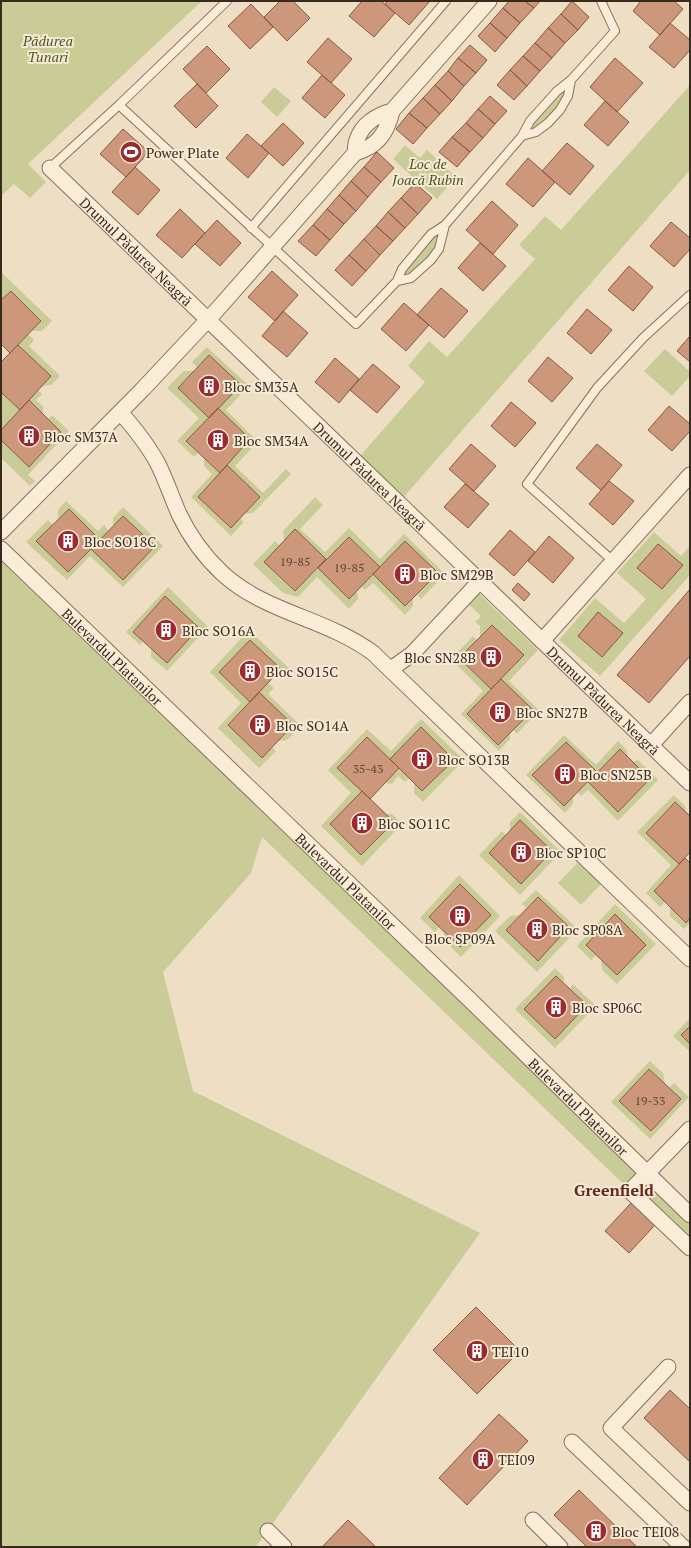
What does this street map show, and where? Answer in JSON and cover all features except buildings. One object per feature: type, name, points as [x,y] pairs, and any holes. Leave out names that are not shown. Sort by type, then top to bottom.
[{"type":"street","points":[[1,532],[121,413],[208,320],[355,153],[367,149],[380,138],[389,125],[392,111],[489,1]]},
{"type":"street","name":"Drumul Pădurea Neagră","points":[[50,168],[690,783]]},
{"type":"street","points":[[121,413],[149,448],[158,464],[187,529],[221,572],[235,584],[271,605],[331,628],[355,640],[373,653],[690,959]]},
{"type":"street","points":[[542,641],[690,475]]},
{"type":"street","name":"Bulevardul Platanilor","points":[[1,549],[469,999],[646,1174],[690,1215]]},
{"type":"street","points":[[391,669],[412,654],[480,581]]},
{"type":"street","points":[[651,745],[690,702]]},
{"type":"street","points":[[690,1129],[630,1191],[690,1248]]},
{"type":"street","points":[[668,1367],[611,1428],[690,1503]]},
{"type":"street","points":[[572,1442],[684,1544]]},
{"type":"street","points":[[533,1520],[560,1547]]},
{"type":"street","points":[[268,1531],[284,1547]]},
{"type":"lane","points":[[50,168],[227,1]]},
{"type":"lane","points":[[251,228],[446,1]]},
{"type":"lane","points":[[119,104],[356,324],[397,281],[402,269],[431,234],[445,225],[522,136],[530,120],[556,90],[571,80],[615,31],[602,1]]},
{"type":"lane","points":[[522,136],[536,132],[556,114],[568,96],[571,80]]},
{"type":"lane","points":[[397,281],[410,278],[431,260],[439,249],[445,225]]},
{"type":"lane","points":[[614,561],[527,484],[597,388],[643,338],[690,295]]},
{"type":"green space","name":"Pădurea Tunari","points":[[1,1],[202,1],[28,164],[46,182],[30,198],[14,184],[1,196]]},
{"type":"green space","points":[[571,80],[568,96],[548,123],[522,136]]},
{"type":"green space","points":[[690,85],[690,170],[402,499],[359,457],[425,382],[408,366],[429,341],[447,357],[535,259],[519,245],[545,216],[561,230]]},
{"type":"green space","points":[[274,87],[291,101],[277,117],[261,102]]},
{"type":"green space","name":"Loc de Joacă Rubin","points":[[405,145],[420,158],[427,150],[456,177],[437,199],[393,159]]},
{"type":"green space","points":[[445,225],[442,238],[422,270],[397,281],[402,269]]},
{"type":"green space","points":[[1,272],[52,321],[42,331],[32,331],[41,321],[11,291],[1,300]]},
{"type":"green space","points":[[28,334],[34,340],[29,346],[60,376],[51,385],[42,386],[51,376],[18,345]]},
{"type":"green space","points":[[207,347],[249,386],[226,410],[258,442],[235,466],[263,493],[286,469],[291,474],[253,513],[244,514],[260,497],[227,465],[250,439],[218,408],[209,355],[197,367],[192,362]]},
{"type":"green space","points":[[665,349],[690,372],[690,376],[672,396],[644,371]]},
{"type":"green space","points":[[184,371],[194,371],[178,388],[209,418],[186,441],[198,453],[194,457],[177,441],[199,418],[167,388]]},
{"type":"green space","points":[[38,390],[42,394],[36,400],[43,406],[43,414],[29,400]]},
{"type":"green space","points":[[1,392],[20,410],[1,430]]},
{"type":"green space","points":[[52,415],[69,431],[28,475],[35,481],[30,486],[1,458],[1,440],[29,467],[61,432],[48,419]]},
{"type":"green space","points":[[204,458],[220,473],[199,497],[230,528],[240,518],[244,522],[231,536],[191,497],[212,474],[204,466]]},
{"type":"green space","points":[[315,497],[323,505],[300,529],[325,552],[349,528],[380,559],[404,534],[445,574],[421,599],[417,595],[438,573],[406,542],[380,567],[349,537],[326,559],[295,530],[284,541],[283,531]]},
{"type":"green space","points":[[66,501],[98,531],[104,525],[109,531],[100,540],[69,509],[58,519],[58,510]]},
{"type":"green space","points":[[123,507],[163,546],[123,587],[90,556],[67,580],[26,542],[48,520],[53,525],[36,541],[68,572],[91,549],[123,579],[155,546],[123,516],[113,526],[113,518]]},
{"type":"green space","points":[[654,532],[681,556],[690,546],[690,575],[600,676],[559,640],[595,598],[624,623],[646,599],[617,573]]},
{"type":"green space","points":[[275,541],[280,546],[264,562],[294,591],[318,568],[357,590],[358,599],[349,609],[317,577],[298,597],[283,593],[253,564]]},
{"type":"green space","points":[[1,549],[690,1215],[690,1248],[262,837],[251,873],[163,972],[193,1091],[480,1233],[256,1547],[1,1547]]},
{"type":"green space","points":[[373,574],[405,606],[413,598],[413,606],[405,615],[373,583],[365,590],[361,586]]},
{"type":"green space","points":[[168,587],[208,627],[167,671],[151,657],[151,648],[167,663],[199,628],[165,596],[133,631],[143,641],[140,645],[126,632]]},
{"type":"green space","points":[[473,588],[538,650],[509,681],[539,710],[517,734],[513,730],[532,710],[500,679],[524,655],[493,625],[480,637],[480,626],[475,622],[481,616],[463,599]]},
{"type":"green space","points":[[249,630],[291,670],[282,679],[272,679],[281,669],[250,640],[219,672],[250,702],[228,725],[261,758],[272,747],[276,751],[259,768],[218,728],[241,703],[210,672]]},
{"type":"green space","points":[[473,636],[477,640],[459,659],[491,689],[467,714],[498,745],[510,733],[510,739],[499,751],[461,714],[483,691],[451,659]]},
{"type":"green space","points":[[268,683],[274,688],[268,694],[301,726],[287,740],[278,741],[293,725],[259,692]]},
{"type":"green space","points":[[421,719],[464,760],[423,802],[414,793],[414,783],[423,791],[453,759],[421,727],[390,759],[366,737],[337,768],[362,791],[330,825],[361,855],[394,822],[386,814],[392,814],[402,824],[362,866],[321,826],[351,793],[328,770],[367,729],[391,751]]},
{"type":"green space","points":[[564,735],[596,765],[618,741],[627,750],[628,756],[620,749],[597,772],[565,742],[532,775],[564,806],[573,796],[573,804],[565,813],[526,775]]},
{"type":"green space","points":[[637,759],[658,780],[618,821],[588,790],[581,796],[577,792],[588,782],[618,812],[650,780],[634,762]]},
{"type":"green space","points":[[399,768],[409,778],[405,782],[398,776],[392,784],[384,783]]},
{"type":"green space","points":[[674,795],[685,806],[687,814],[674,802],[646,833],[679,864],[654,891],[665,902],[660,907],[646,893],[671,865],[637,832]]},
{"type":"green space","points":[[520,812],[561,852],[520,895],[479,855],[502,831],[506,835],[489,853],[521,884],[552,851],[520,821],[510,831],[510,822]]},
{"type":"green space","points":[[584,856],[606,879],[581,905],[558,883]]},
{"type":"green space","points":[[459,875],[500,916],[461,957],[445,941],[444,932],[460,947],[491,915],[460,884],[429,917],[439,927],[435,932],[420,918]]},
{"type":"green space","points":[[536,890],[578,929],[537,972],[495,931],[510,916],[520,915],[506,930],[538,961],[569,927],[538,897],[526,908],[522,904]]},
{"type":"green space","points":[[615,904],[656,944],[617,984],[602,970],[601,959],[615,914],[586,945],[596,955],[591,960],[577,946]]},
{"type":"green space","points":[[670,907],[685,923],[690,918],[690,923],[684,929],[670,916]]},
{"type":"green space","points":[[555,968],[564,977],[564,982],[556,976],[524,1009],[555,1039],[587,1005],[570,988],[573,984],[596,1006],[555,1048],[515,1009]]},
{"type":"green space","points":[[690,1018],[690,1026],[681,1035],[690,1044],[689,1051],[673,1036]]},
{"type":"green space","points":[[650,1061],[663,1073],[665,1084],[648,1069],[619,1101],[651,1130],[681,1099],[669,1088],[674,1083],[689,1097],[650,1139],[611,1102]]},
{"type":"place","name":"Power Plate","points":[[131,152]]},
{"type":"place","name":"Bloc SM35A","points":[[209,386]]},
{"type":"place","name":"Bloc SM37A","points":[[29,436]]},
{"type":"place","name":"Bloc SM34A","points":[[218,440]]},
{"type":"place","name":"Bloc SO18C","points":[[68,541]]},
{"type":"place","name":"Bloc SM29B","points":[[405,574]]},
{"type":"place","name":"Bloc SO16A","points":[[166,630]]},
{"type":"place","name":"Bloc SN28B","points":[[491,657]]},
{"type":"place","name":"Bloc SO15C","points":[[250,671]]},
{"type":"place","name":"Bloc SN27B","points":[[500,712]]},
{"type":"place","name":"Bloc SO14A","points":[[260,725]]},
{"type":"place","name":"Bloc SO13B","points":[[422,759]]},
{"type":"place","name":"Bloc SN25B","points":[[565,774]]},
{"type":"place","name":"Bloc SO11C","points":[[362,823]]},
{"type":"place","name":"Bloc SP10C","points":[[521,852]]},
{"type":"place","name":"Bloc SP09A","points":[[460,916]]},
{"type":"place","name":"Bloc SP08A","points":[[537,929]]},
{"type":"place","name":"Bloc SP06C","points":[[556,1007]]},
{"type":"place","name":"TEI10","points":[[477,1351]]},
{"type":"place","name":"TEI09","points":[[483,1459]]},
{"type":"place","name":"Bloc TEI08","points":[[596,1531]]},
{"type":"district","name":"Greenfield","points":[[614,1190]]}]
